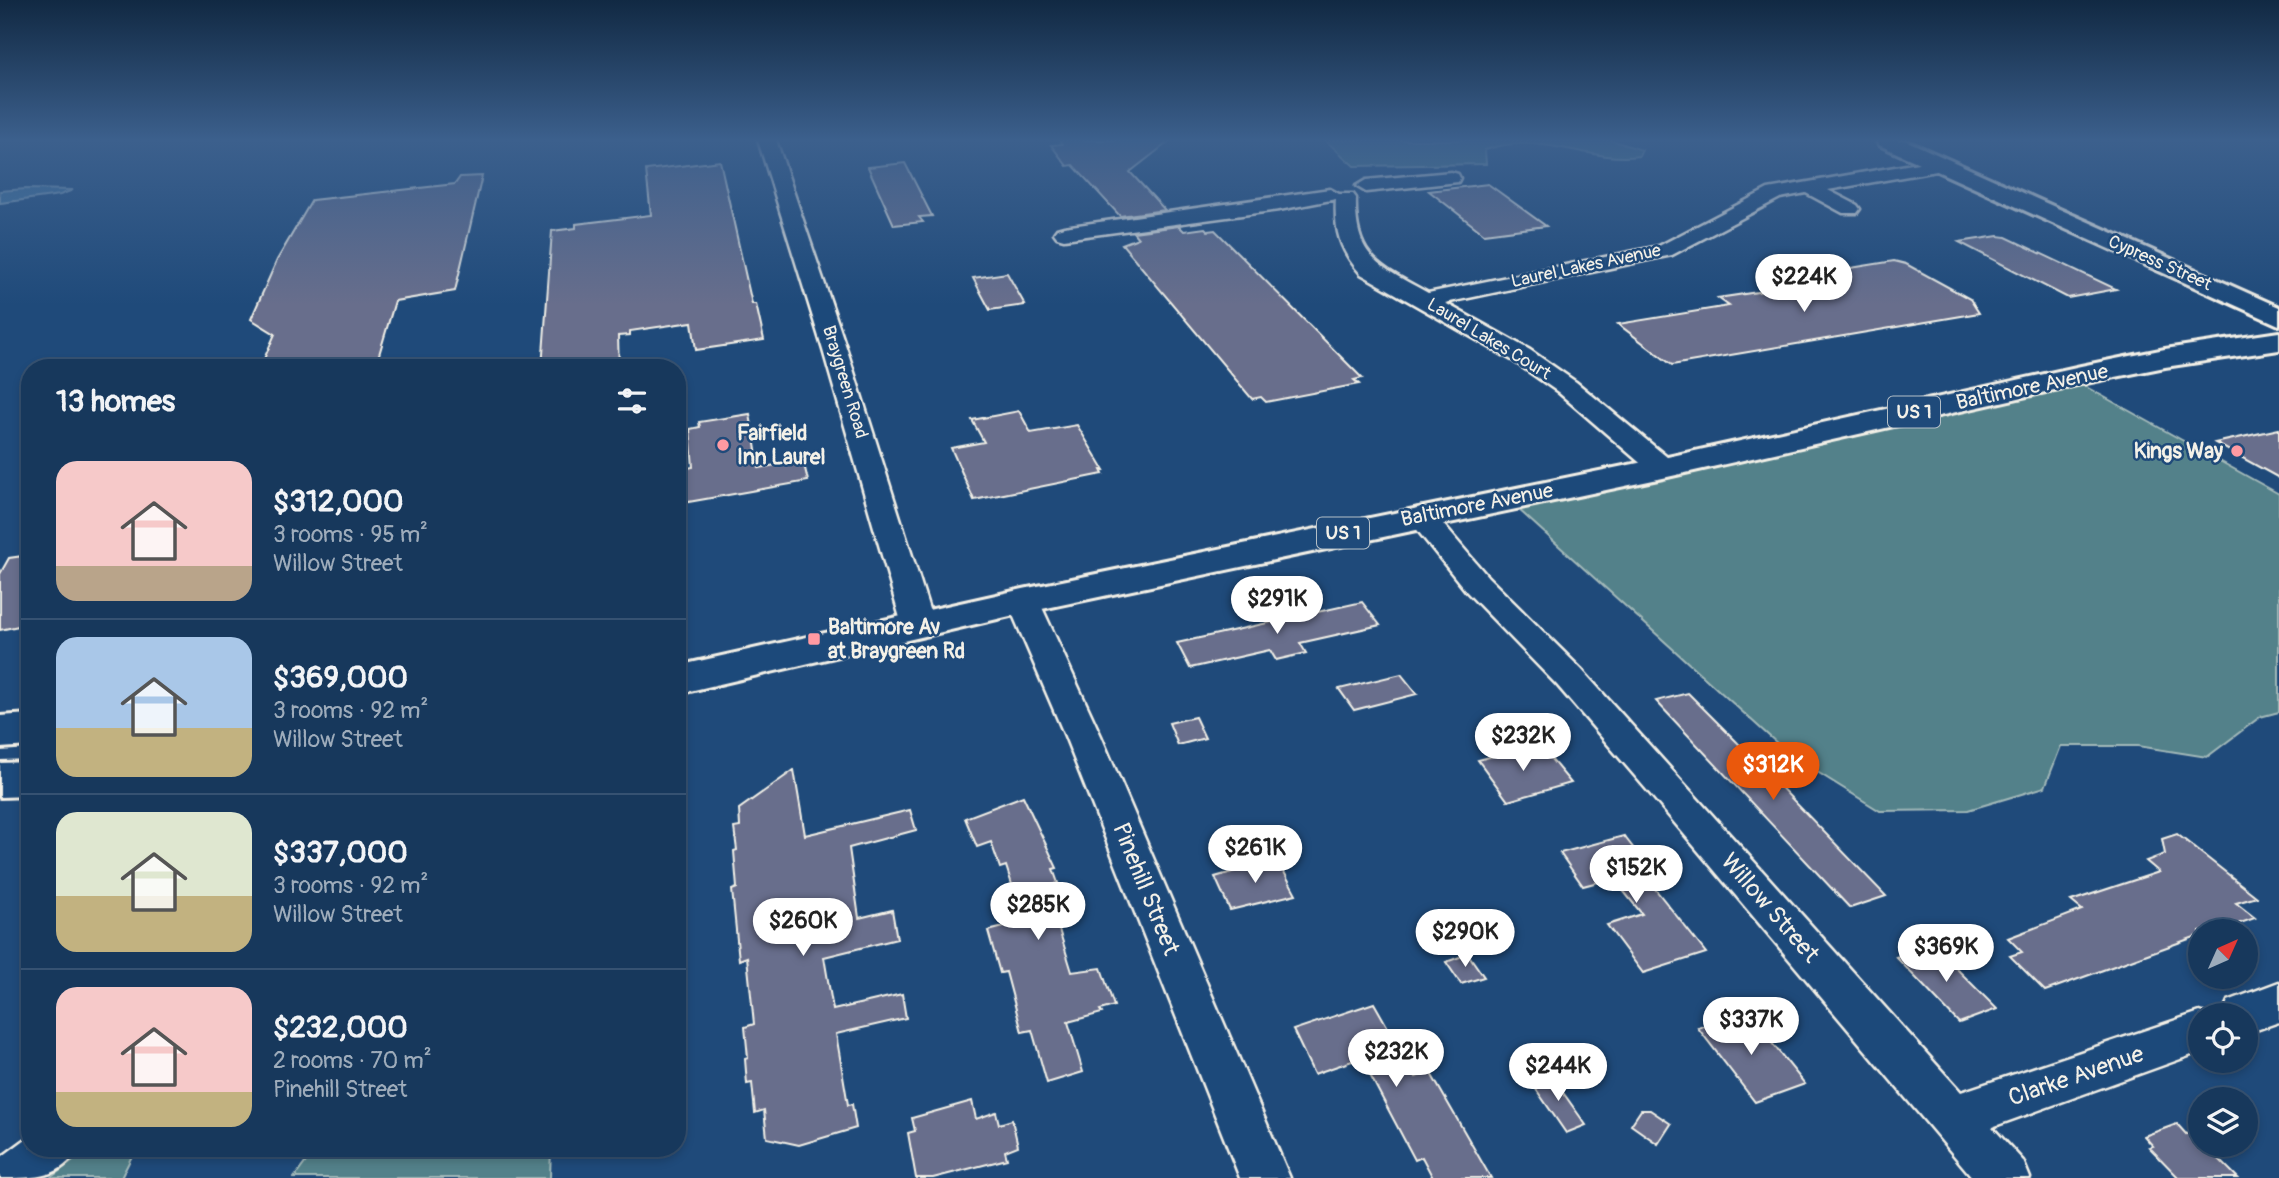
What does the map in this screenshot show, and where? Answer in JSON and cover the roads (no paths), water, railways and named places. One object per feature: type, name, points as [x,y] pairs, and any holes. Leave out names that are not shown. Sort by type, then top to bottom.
[{"type":"main road","name":"Cypress Street","points":[[2008,195],[2279,317]]},
{"type":"main road","name":"Baltimore Avenue","points":[[686,678],[1023,601],[1420,516],[1663,468],[2081,375],[2165,358],[2279,341]]},
{"type":"main road","points":[[0,732],[21,731]]},
{"type":"main road","points":[[0,780],[21,779]]},
{"type":"street","name":"Braygreen Road","points":[[785,195],[839,362],[918,625]]},
{"type":"street","points":[[1064,233],[1335,195]]},
{"type":"street","name":"Laurel Lakes Court","points":[[1347,195],[1345,234],[1357,256],[1378,276],[1426,300],[1521,355],[1567,387],[1663,468]]},
{"type":"street","name":"Laurel Lakes Avenue","points":[[1426,300],[1665,251],[1698,236],[1762,198],[1773,195]]},
{"type":"street","points":[[1824,195],[1850,209]]},
{"type":"street","name":"Willow Street","points":[[1420,516],[1477,584],[1569,677],[2005,1178]]},
{"type":"street","name":"Pinehill Street","points":[[1023,601],[1083,736],[1265,1178]]},
{"type":"street","points":[[2258,1010],[2279,1002]]},
{"type":"street","name":"Clarke Avenue","points":[[1953,1118],[2188,1036]]},
{"type":"street","points":[[14,1178],[42,1157]]},
{"type":"water","points":[[0,195],[60,195],[60,195],[0,203]]},
{"type":"place","name":"Fairfield Inn Laurel","points":[[723,445]]},
{"type":"place","name":"Kings Way","points":[[2237,451]]},
{"type":"place","name":"Baltimore Av at Braygreen Rd","points":[[814,639]]}]
